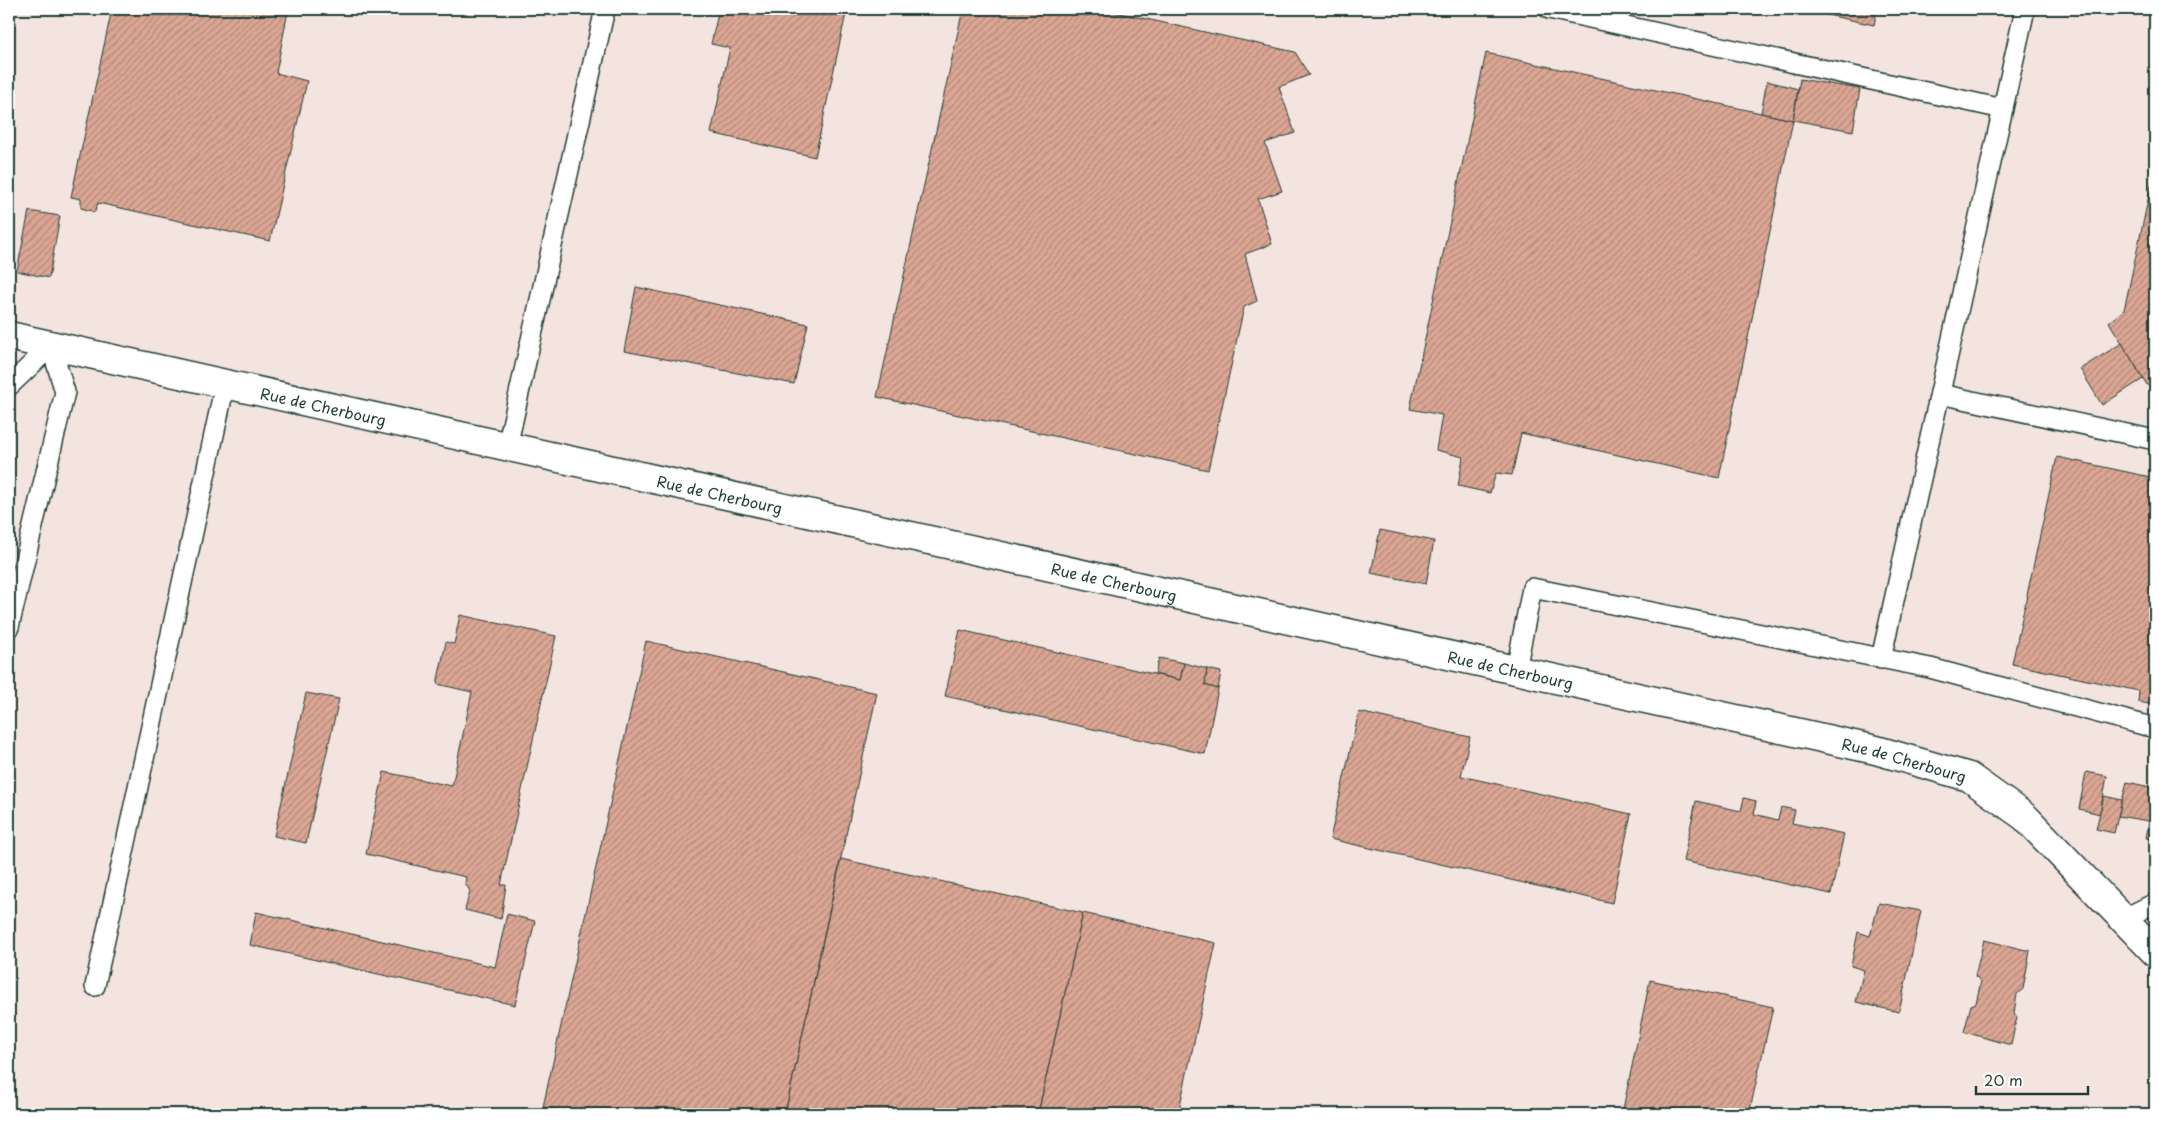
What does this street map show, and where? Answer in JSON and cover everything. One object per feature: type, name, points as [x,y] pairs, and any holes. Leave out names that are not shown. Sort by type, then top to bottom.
[{"type":"street","name":"Rue de Cherbourg","points":[[9,336],[1876,750],[1969,777],[2025,817],[2155,952]]},
{"type":"lane","points":[[507,447],[605,9]]},
{"type":"lane","points":[[1549,9],[2003,109]]},
{"type":"lane","points":[[1881,659],[2025,9]]},
{"type":"lane","points":[[9,386],[51,346],[65,392],[9,627]]},
{"type":"lane","points":[[94,986],[225,384]]},
{"type":"lane","points":[[1940,394],[2155,440]]},
{"type":"lane","points":[[1516,670],[1532,588],[1930,668],[2155,728]]},
{"type":"lane","points":[[2123,919],[2155,903]]},
{"type":"shaded area","points":[[9,9],[2155,9],[2155,1114],[9,1114]]},
{"type":"building","points":[[112,9],[276,9],[288,11],[276,73],[307,81],[270,241],[98,203],[95,212],[81,208],[81,199],[71,197]]},
{"type":"building","points":[[719,9],[847,9],[815,157],[711,133],[730,48],[711,44]]},
{"type":"building","points":[[963,9],[1101,9],[1295,52],[1309,75],[1279,87],[1295,133],[1265,143],[1282,191],[1258,199],[1272,244],[1245,254],[1257,301],[1244,307],[1208,470],[877,397]]},
{"type":"building","points":[[1799,9],[1877,9],[1874,25]]},
{"type":"building","points":[[1486,53],[1793,120],[1719,478],[1521,433],[1512,475],[1496,473],[1490,493],[1458,486],[1463,457],[1436,450],[1442,415],[1410,409]]},
{"type":"building","points":[[1800,79],[1860,89],[1853,131],[1793,120]]},
{"type":"building","points":[[1767,81],[1798,89],[1793,120],[1761,113]]},
{"type":"building","points":[[2155,168],[2155,387],[2147,385],[2109,322],[2124,310]]},
{"type":"building","points":[[29,211],[60,216],[49,278],[17,271]]},
{"type":"building","points":[[636,287],[808,324],[794,384],[624,351]]},
{"type":"building","points":[[2122,343],[2143,379],[2102,405],[2080,369]]},
{"type":"building","points":[[2057,457],[2155,478],[2155,705],[2138,702],[2139,691],[2012,664]]},
{"type":"building","points":[[1380,530],[1434,541],[1426,584],[1371,573]]},
{"type":"building","points":[[460,615],[556,636],[501,885],[506,885],[501,919],[465,910],[470,891],[465,883],[466,877],[366,854],[384,772],[452,786],[472,692],[437,684],[446,642],[454,644]]},
{"type":"building","points":[[960,630],[1180,680],[1184,663],[1207,669],[1205,685],[1218,689],[1205,754],[945,696]]},
{"type":"building","points":[[646,641],[877,693],[785,1114],[577,1114],[543,1107]]},
{"type":"building","points":[[1159,658],[1184,663],[1180,680],[1155,674]]},
{"type":"building","points":[[1207,669],[1221,672],[1218,689],[1205,685]]},
{"type":"building","points":[[306,693],[339,699],[306,843],[274,836]]},
{"type":"building","points":[[1359,712],[1470,737],[1461,776],[1631,814],[1612,903],[1330,839]]},
{"type":"building","points":[[2086,772],[2107,776],[2100,814],[2079,809]]},
{"type":"building","points":[[2127,782],[2155,788],[2149,821],[2118,816]]},
{"type":"building","points":[[2155,792],[2155,840],[2146,838]]},
{"type":"building","points":[[2104,796],[2122,800],[2114,833],[2096,829]]},
{"type":"building","points":[[1744,798],[1756,801],[1754,814],[1778,820],[1781,807],[1795,810],[1792,823],[1844,834],[1831,894],[1683,861],[1696,801],[1741,811]]},
{"type":"building","points":[[841,859],[1083,913],[1038,1114],[785,1114]]},
{"type":"building","points":[[1879,903],[1921,911],[1899,1012],[1856,1002],[1864,970],[1851,966],[1858,932],[1870,936]]},
{"type":"building","points":[[256,912],[495,967],[507,914],[535,921],[515,1005],[250,945]]},
{"type":"building","points":[[1083,913],[1216,943],[1178,1114],[1038,1114]]},
{"type":"building","points":[[1984,940],[2030,951],[2023,989],[2017,994],[2014,1013],[2017,1017],[2011,1045],[1964,1032],[1971,1005],[1976,1003],[1981,981],[1975,976]]},
{"type":"building","points":[[1650,980],[1773,1007],[1749,1114],[1622,1114]]}]
